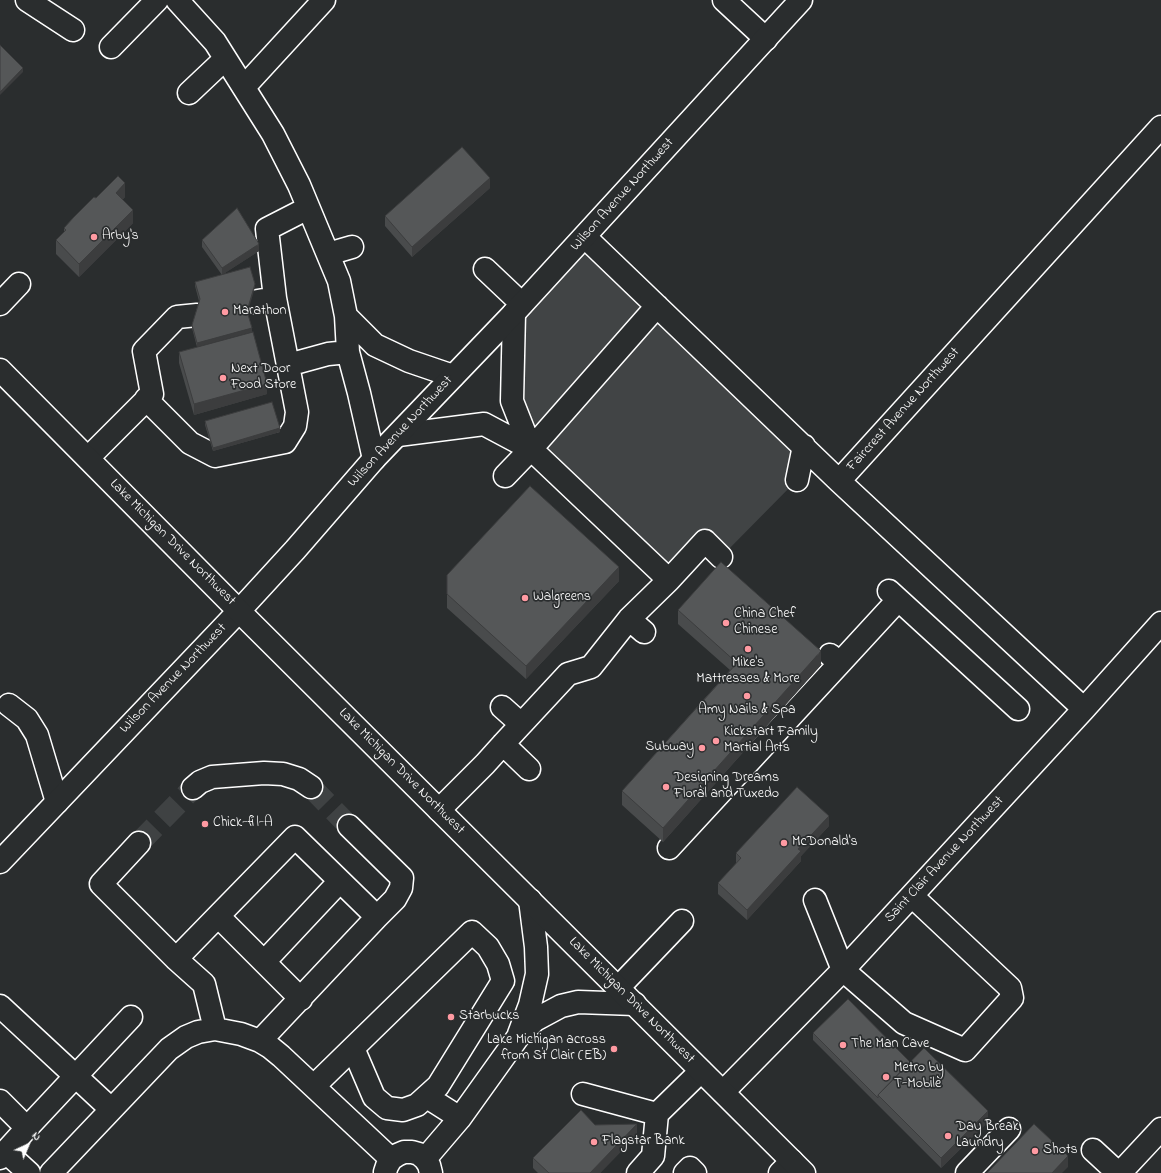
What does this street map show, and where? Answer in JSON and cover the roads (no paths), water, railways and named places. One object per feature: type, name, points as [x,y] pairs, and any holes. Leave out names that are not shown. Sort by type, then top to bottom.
[{"type":"main road","points":[[27,0],[73,30]]},
{"type":"main road","points":[[111,48],[157,0]]},
{"type":"main road","points":[[177,0],[215,42],[273,134],[299,185],[339,281],[346,316],[348,352],[374,459]]},
{"type":"main road","points":[[244,87],[324,0]]},
{"type":"main road","points":[[724,0],[766,39]]},
{"type":"main road","name":"Wilson Avenue Northwest","points":[[0,862],[239,611],[295,550],[374,459],[585,237],[801,0]]},
{"type":"main road","points":[[189,94],[225,58]]},
{"type":"main road","name":"Faircrest Avenue Northwest","points":[[1084,709],[839,481],[1161,127]]},
{"type":"main road","points":[[146,399],[190,443],[214,456],[285,442],[295,426],[297,412],[275,298],[267,228],[308,208]]},
{"type":"main road","points":[[585,237],[839,481]]},
{"type":"main road","points":[[328,254],[352,247]]},
{"type":"main road","points":[[485,269],[518,309],[512,401],[531,449]]},
{"type":"main road","points":[[0,304],[20,284]]},
{"type":"main road","points":[[252,302],[275,298]]},
{"type":"main road","points":[[505,476],[531,449],[657,306]]},
{"type":"main road","points":[[88,458],[152,394],[144,351],[177,317],[197,315]]},
{"type":"main road","points":[[346,316],[375,345],[409,361],[453,376]]},
{"type":"main road","points":[[288,365],[328,354],[348,352]]},
{"type":"main road","name":"Lake Michigan Drive Northwest","points":[[0,370],[239,611],[723,1092],[792,1169]]},
{"type":"main road","points":[[398,435],[484,424],[531,449],[668,580]]},
{"type":"main road","points":[[796,480],[804,446]]},
{"type":"main road","points":[[440,810],[485,764],[568,674],[591,667],[636,626],[668,580],[705,541],[721,557]]},
{"type":"main road","points":[[669,848],[835,659],[894,595],[1018,709]]},
{"type":"main road","name":"Saint Clair Avenue Northwest","points":[[723,1092],[843,970],[1084,709],[1161,623]]},
{"type":"main road","points":[[9,705],[27,719],[37,735],[57,802]]},
{"type":"main road","points":[[502,706],[521,724]]},
{"type":"main road","points":[[502,744],[529,769]]},
{"type":"main road","points":[[192,788],[200,782],[212,777],[264,773],[283,774],[299,780],[311,787]]},
{"type":"main road","points":[[260,1041],[395,899],[401,888],[402,878],[349,826]]},
{"type":"main road","points":[[176,959],[295,837],[377,917]]},
{"type":"main road","points":[[139,843],[100,884],[176,959],[204,984],[215,1029]]},
{"type":"main road","points":[[264,962],[340,881]]},
{"type":"main road","points":[[815,900],[843,970],[904,1023],[965,1050],[1012,998],[1010,988],[912,896]]},
{"type":"main road","points":[[518,1037],[530,1005],[537,974],[536,947],[530,900]]},
{"type":"main road","points":[[218,916],[301,999]]},
{"type":"main road","points":[[618,988],[682,921]]},
{"type":"main road","points":[[314,1086],[472,932],[488,947],[498,964],[503,981],[438,1086],[417,1105],[403,1110],[387,1108],[374,1096],[353,1048]]},
{"type":"main road","points":[[51,1173],[157,1060],[186,1037],[198,1032],[215,1029],[229,1031],[260,1041],[281,1056],[314,1086],[388,1166],[397,1155],[404,1152],[412,1152],[419,1154],[428,1166],[460,1118],[518,1037],[531,1024],[540,1017],[562,1006],[578,1002],[635,1004]]},
{"type":"main road","points":[[0,1006],[111,1109]]},
{"type":"main road","points":[[29,1173],[3,1155],[131,1017]]},
{"type":"main road","points":[[638,1173],[653,1156],[657,1114],[701,1070]]},
{"type":"main road","points":[[583,1094],[657,1114]]},
{"type":"main road","points":[[427,1097],[460,1118]]},
{"type":"main road","points":[[0,1102],[28,1128]]},
{"type":"main road","points":[[967,1173],[1009,1129]]},
{"type":"main road","points":[[1093,1150],[1119,1173],[1161,1129]]},
{"type":"main road","points":[[685,1173],[690,1168],[695,1173]]},
{"type":"tunnel","points":[[311,787],[349,826]]},
{"type":"tunnel","points":[[139,843],[193,788]]},
{"type":"place","name":"Arby's","points":[[94,237]]},
{"type":"place","name":"Marathon","points":[[225,312]]},
{"type":"place","name":"Next Door Food Store","points":[[223,378]]},
{"type":"place","name":"Walgreens","points":[[525,598]]},
{"type":"place","name":"China Chef Chinese","points":[[726,623]]},
{"type":"place","name":"Mike's Mattresses & More","points":[[748,649]]},
{"type":"place","name":"Amy Nails & Spa","points":[[747,696]]},
{"type":"place","name":"Kickstart Family Martial Arts","points":[[716,741]]},
{"type":"place","name":"Subway","points":[[702,748]]},
{"type":"place","name":"Designing Dreams Floral and Tuxedo","points":[[666,787]]},
{"type":"place","name":"Chick-fil-A","points":[[205,824]]},
{"type":"place","name":"McDonald's","points":[[784,843]]},
{"type":"place","name":"Starbucks","points":[[451,1017]]},
{"type":"place","name":"The Man Cave","points":[[843,1045]]},
{"type":"place","name":"Lake Michigan across from St Clair (EB)","points":[[614,1049]]},
{"type":"place","name":"Metro by T-Mobile","points":[[886,1077]]},
{"type":"place","name":"Day Break Laundry","points":[[948,1136]]},
{"type":"place","name":"Flagstar Bank","points":[[594,1142]]},
{"type":"place","name":"Shots","points":[[1035,1151]]}]
